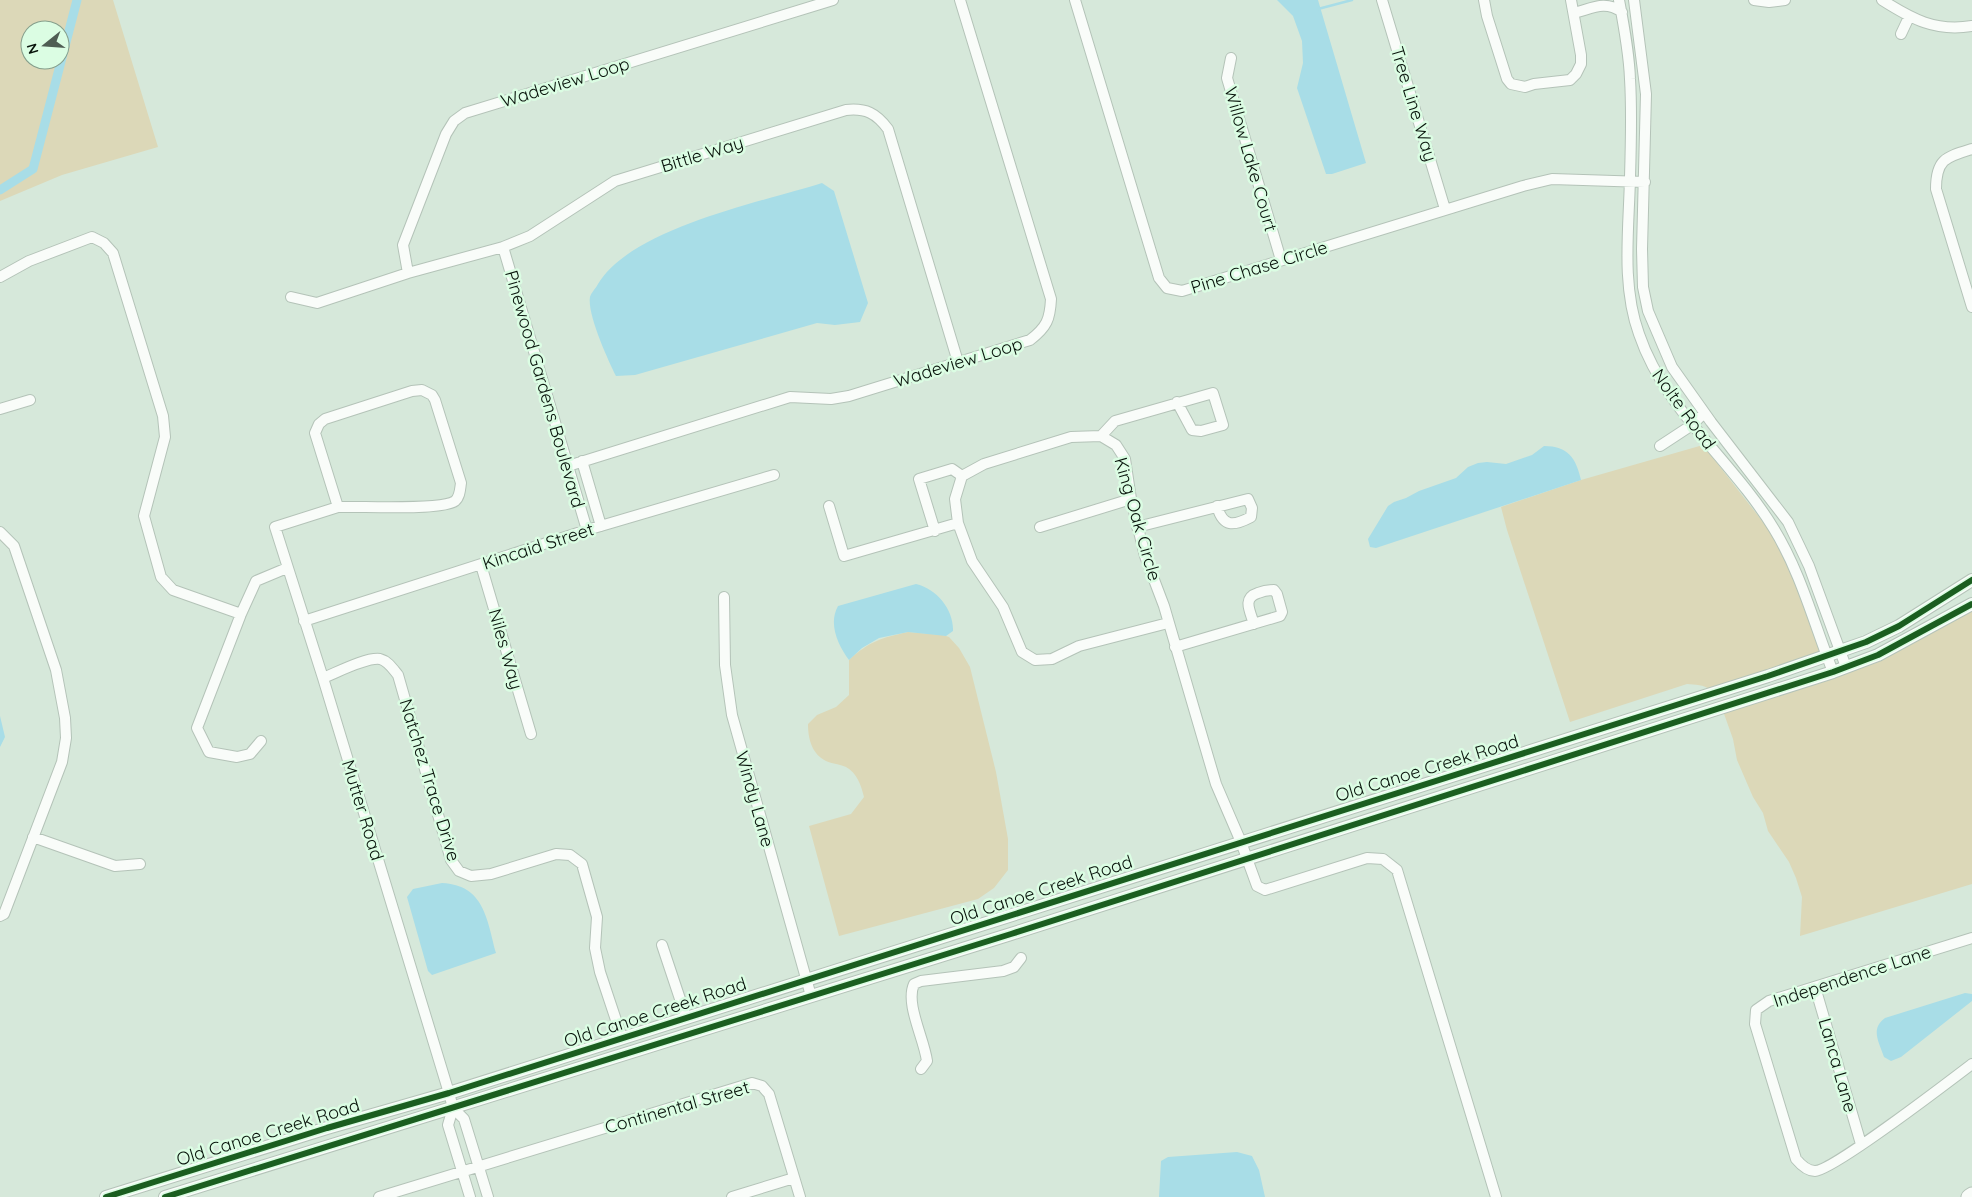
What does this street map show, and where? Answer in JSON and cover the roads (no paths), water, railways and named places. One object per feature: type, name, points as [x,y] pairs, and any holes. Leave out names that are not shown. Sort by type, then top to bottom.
[{"type":"main road","name":"Old Canoe Creek Road","points":[[106,1197],[327,1128],[449,1093],[1768,676],[1866,642],[1899,626],[1972,580]]},
{"type":"main road","points":[[1939,622],[1947,609],[1972,594]]},
{"type":"main road","name":"Old Canoe Creek Road","points":[[165,1197],[811,996],[1846,668],[1878,655],[1972,604]]},
{"type":"main road","points":[[1400,792],[1405,808]]},
{"type":"street","name":"Wadeview Loop","points":[[408,273],[403,245],[446,134],[454,121],[465,113],[833,0]]},
{"type":"street","name":"Wadeview Loop","points":[[568,466],[790,397],[832,399],[849,396],[1030,340],[1042,331],[1050,316],[1051,299],[960,0]]},
{"type":"street","name":"Pine Chase Circle","points":[[1075,0],[1159,278],[1167,288],[1182,291],[1446,208],[1552,179],[1630,180],[1645,182]]},
{"type":"street","name":"Tree Line Way","points":[[1382,0],[1446,208]]},
{"type":"street","points":[[1484,0],[1504,74],[1511,84],[1525,87],[1534,84],[1570,80],[1576,74],[1581,64],[1573,7],[1607,2],[1622,12]]},
{"type":"street","name":"Nolte Road","points":[[1619,0],[1630,77],[1628,288],[1639,335],[1656,376],[1692,425],[1749,494],[1774,528],[1796,571],[1833,672]]},
{"type":"street","name":"Nolte Road","points":[[1635,0],[1646,102],[1642,249],[1643,287],[1648,311],[1672,367],[1704,413],[1788,522],[1809,566],[1846,668]]},
{"type":"street","points":[[1754,0],[1769,2],[1785,0]]},
{"type":"street","points":[[1882,0],[1909,17],[1931,26],[1956,28],[1972,26]]},
{"type":"street","points":[[1901,34],[1909,17]]},
{"type":"street","name":"Willow Lake Court","points":[[1231,58],[1228,78],[1281,260]]},
{"type":"street","name":"Bittle Way","points":[[291,297],[317,303],[408,273],[503,247],[544,228],[616,181],[846,110],[859,109],[871,113],[881,120],[888,129],[958,362]]},
{"type":"street","points":[[1972,149],[1950,156],[1941,163],[1936,175],[1936,189],[1972,307]]},
{"type":"street","points":[[0,277],[29,261],[92,237],[104,243],[113,254],[164,416],[164,436],[144,516],[161,577],[173,590],[241,614]]},
{"type":"street","name":"Pinewood Gardens Boulevard","points":[[503,247],[587,530]]},
{"type":"street","points":[[422,390],[432,395],[461,483],[460,493],[455,501],[438,506],[338,506],[316,433],[318,424],[324,419],[412,391],[422,390]]},
{"type":"street","points":[[1168,623],[1079,646],[1052,659],[1035,660],[1022,652],[1003,607],[972,560],[958,523],[955,500],[962,476],[984,464],[1072,437],[1101,436],[1115,421],[1178,402],[1213,393],[1222,425],[1201,431],[1192,430],[1178,402]]},
{"type":"street","points":[[0,409],[30,400]]},
{"type":"street","points":[[1660,446],[1692,425],[1704,413]]},
{"type":"street","name":"King Oak Circle","points":[[1101,436],[1116,445],[1125,459],[1131,499],[1145,556],[1164,606],[1216,784],[1241,842],[1256,886],[1265,890],[1367,858],[1383,859],[1397,870],[1496,1197]]},
{"type":"street","name":"Pinewood Gardens Boulevard","points":[[582,461],[601,526]]},
{"type":"street","points":[[935,531],[919,479],[952,469],[962,476]]},
{"type":"street","name":"Kincaid Street","points":[[304,621],[587,530],[774,475]]},
{"type":"street","points":[[1040,526],[1131,499]]},
{"type":"street","points":[[1137,527],[1217,506],[1248,499],[1252,508],[1251,517],[1232,524],[1225,522],[1219,514],[1217,506]]},
{"type":"street","name":"Mutter Road","points":[[338,506],[275,527],[323,678],[453,1108]]},
{"type":"street","points":[[829,506],[844,556],[958,523]]},
{"type":"street","points":[[0,532],[14,546],[56,670],[65,718],[66,738],[62,762],[4,914],[0,916]]},
{"type":"street","name":"Niles Way","points":[[481,565],[531,734]]},
{"type":"street","points":[[261,741],[250,754],[237,757],[209,752],[197,728],[241,614],[256,581],[287,568]]},
{"type":"street","name":"Windy Lane","points":[[724,597],[725,665],[732,715],[811,996]]},
{"type":"street","points":[[1175,647],[1254,624]]},
{"type":"street","name":"Natchez Trace Drive","points":[[323,678],[367,661],[380,659],[398,674],[451,860],[459,870],[471,876],[491,874],[556,854],[570,855],[582,864],[597,917],[595,948],[600,972],[622,1038]]},
{"type":"street","points":[[33,837],[115,866],[140,864]]},
{"type":"street","name":"Independence Lane","points":[[1861,1144],[1824,1169],[1814,1172],[1803,1167],[1796,1160],[1755,1024],[1756,1010],[1769,1001],[1972,938]]},
{"type":"street","points":[[662,945],[686,1017]]},
{"type":"street","points":[[920,1069],[927,1061],[925,1046],[911,1001],[910,992],[914,984],[921,981],[1003,971],[1014,967],[1021,958]]},
{"type":"street","name":"Lanca Lane","points":[[1815,987],[1861,1144]]},
{"type":"street","points":[[1861,1144],[1972,1064]]},
{"type":"street","name":"Continental Street","points":[[378,1197],[409,1192],[462,1171],[752,1084],[762,1086],[769,1094],[800,1197]]},
{"type":"street","points":[[470,1197],[448,1125],[453,1108],[464,1119],[488,1197]]},
{"type":"street","points":[[732,1197],[794,1178]]},
{"type":"water","points":[[1277,0],[1318,0],[1366,163],[1332,174],[1326,174],[1297,88],[1303,63],[1302,41],[1293,16]]},
{"type":"water","points":[[822,183],[834,191],[868,303],[860,322],[835,325],[817,323],[635,375],[616,376],[599,337],[590,305],[591,294],[615,264],[638,247],[668,232],[733,209]]},
{"type":"water","points":[[1544,446],[1559,448],[1570,455],[1581,480],[1376,548],[1370,547],[1368,539],[1388,506],[1394,502],[1456,478],[1468,467],[1478,463],[1506,464],[1532,455]]},
{"type":"water","points":[[916,584],[931,590],[943,602],[951,616],[953,631],[946,636],[908,632],[879,638],[862,648],[849,660],[841,648],[834,627],[835,613],[838,606]]},
{"type":"water","points":[[0,716],[5,737],[0,747]]},
{"type":"water","points":[[442,883],[456,885],[467,890],[475,897],[486,916],[496,953],[432,975],[428,971],[407,897],[413,889]]},
{"type":"water","points":[[1965,993],[1972,994],[1972,1001],[1901,1057],[1891,1061],[1884,1057],[1878,1041],[1877,1031],[1880,1022],[1885,1018]]},
{"type":"water","points":[[1237,1152],[1252,1156],[1259,1170],[1265,1197],[1159,1197],[1161,1161],[1168,1157]]},
{"type":"waterway","points":[[0,190],[33,169],[77,0]]},
{"type":"waterway","points":[[1318,9],[1352,0]]}]
